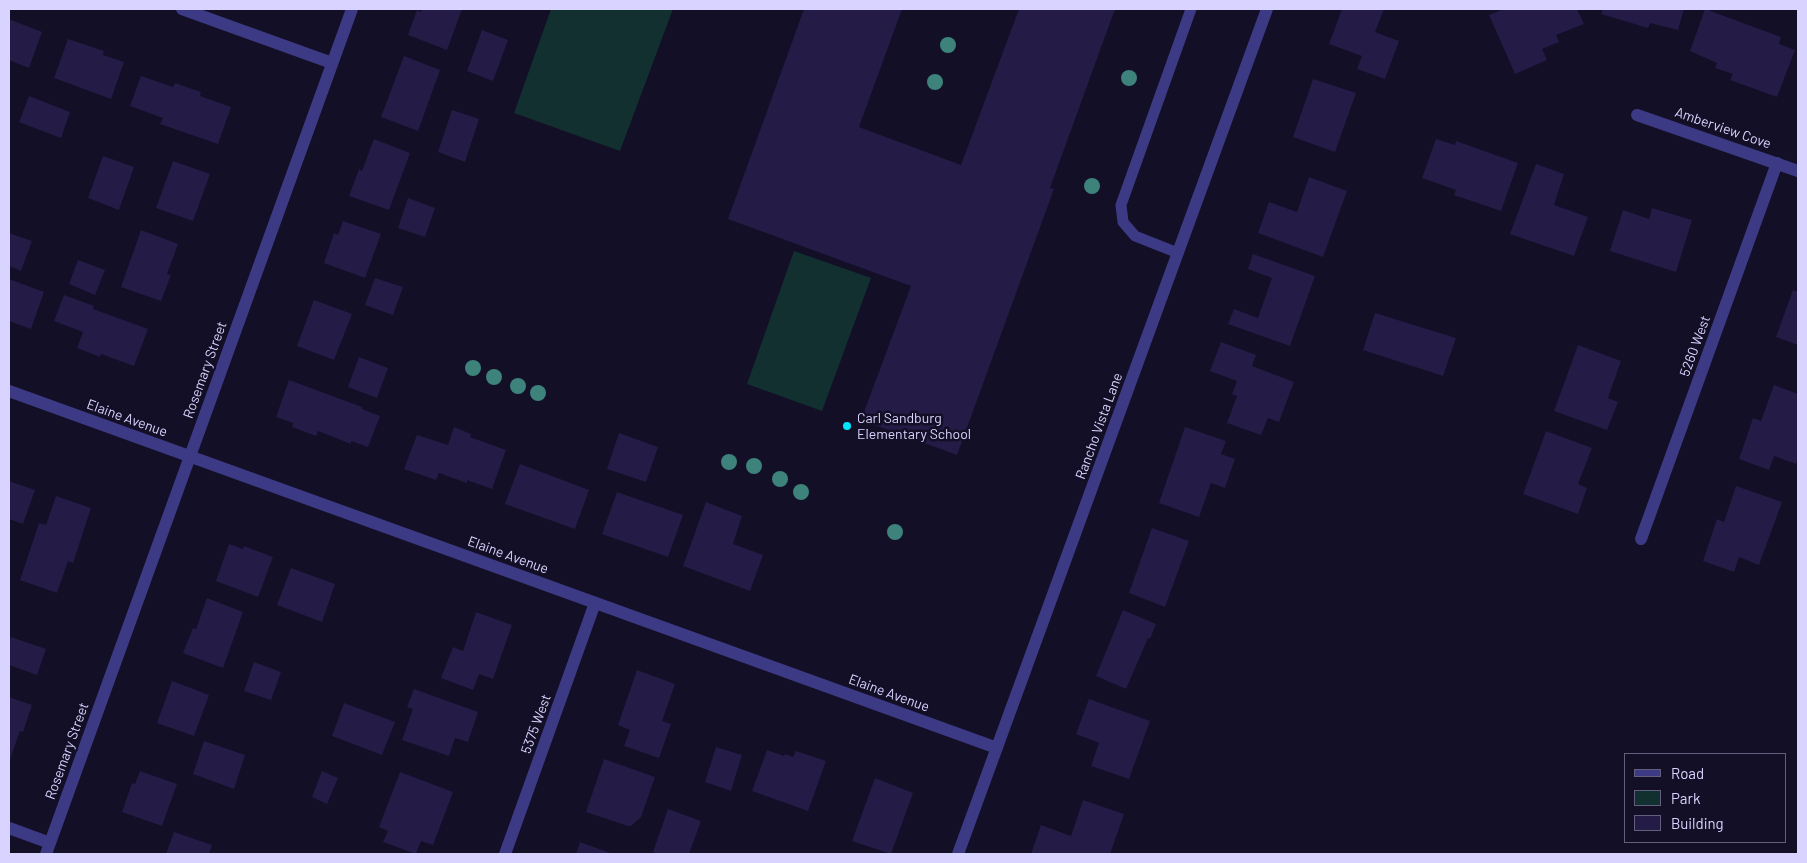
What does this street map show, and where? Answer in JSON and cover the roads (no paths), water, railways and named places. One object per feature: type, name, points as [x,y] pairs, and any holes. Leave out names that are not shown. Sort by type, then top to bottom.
[{"type":"street","points":[[182,9],[332,63]]},
{"type":"street","name":"Rosemary Street","points":[[48,849],[352,9]]},
{"type":"street","name":"Rancho Vista Lane","points":[[958,854],[1267,9]]},
{"type":"street","name":"Amberview Cove","points":[[1637,115],[1798,171]]},
{"type":"street","name":"5260 West","points":[[1641,539],[1777,163]]},
{"type":"street","name":"Elaine Avenue","points":[[9,391],[997,748]]},
{"type":"street","name":"5375 West","points":[[506,854],[595,603]]},
{"type":"street","points":[[9,828],[48,849]]},
{"type":"lane","points":[[1178,253],[1135,236],[1123,222],[1121,205],[1192,9]]},
{"type":"place","name":"Carl Sandburg Elementary School","points":[[847,426]]}]
